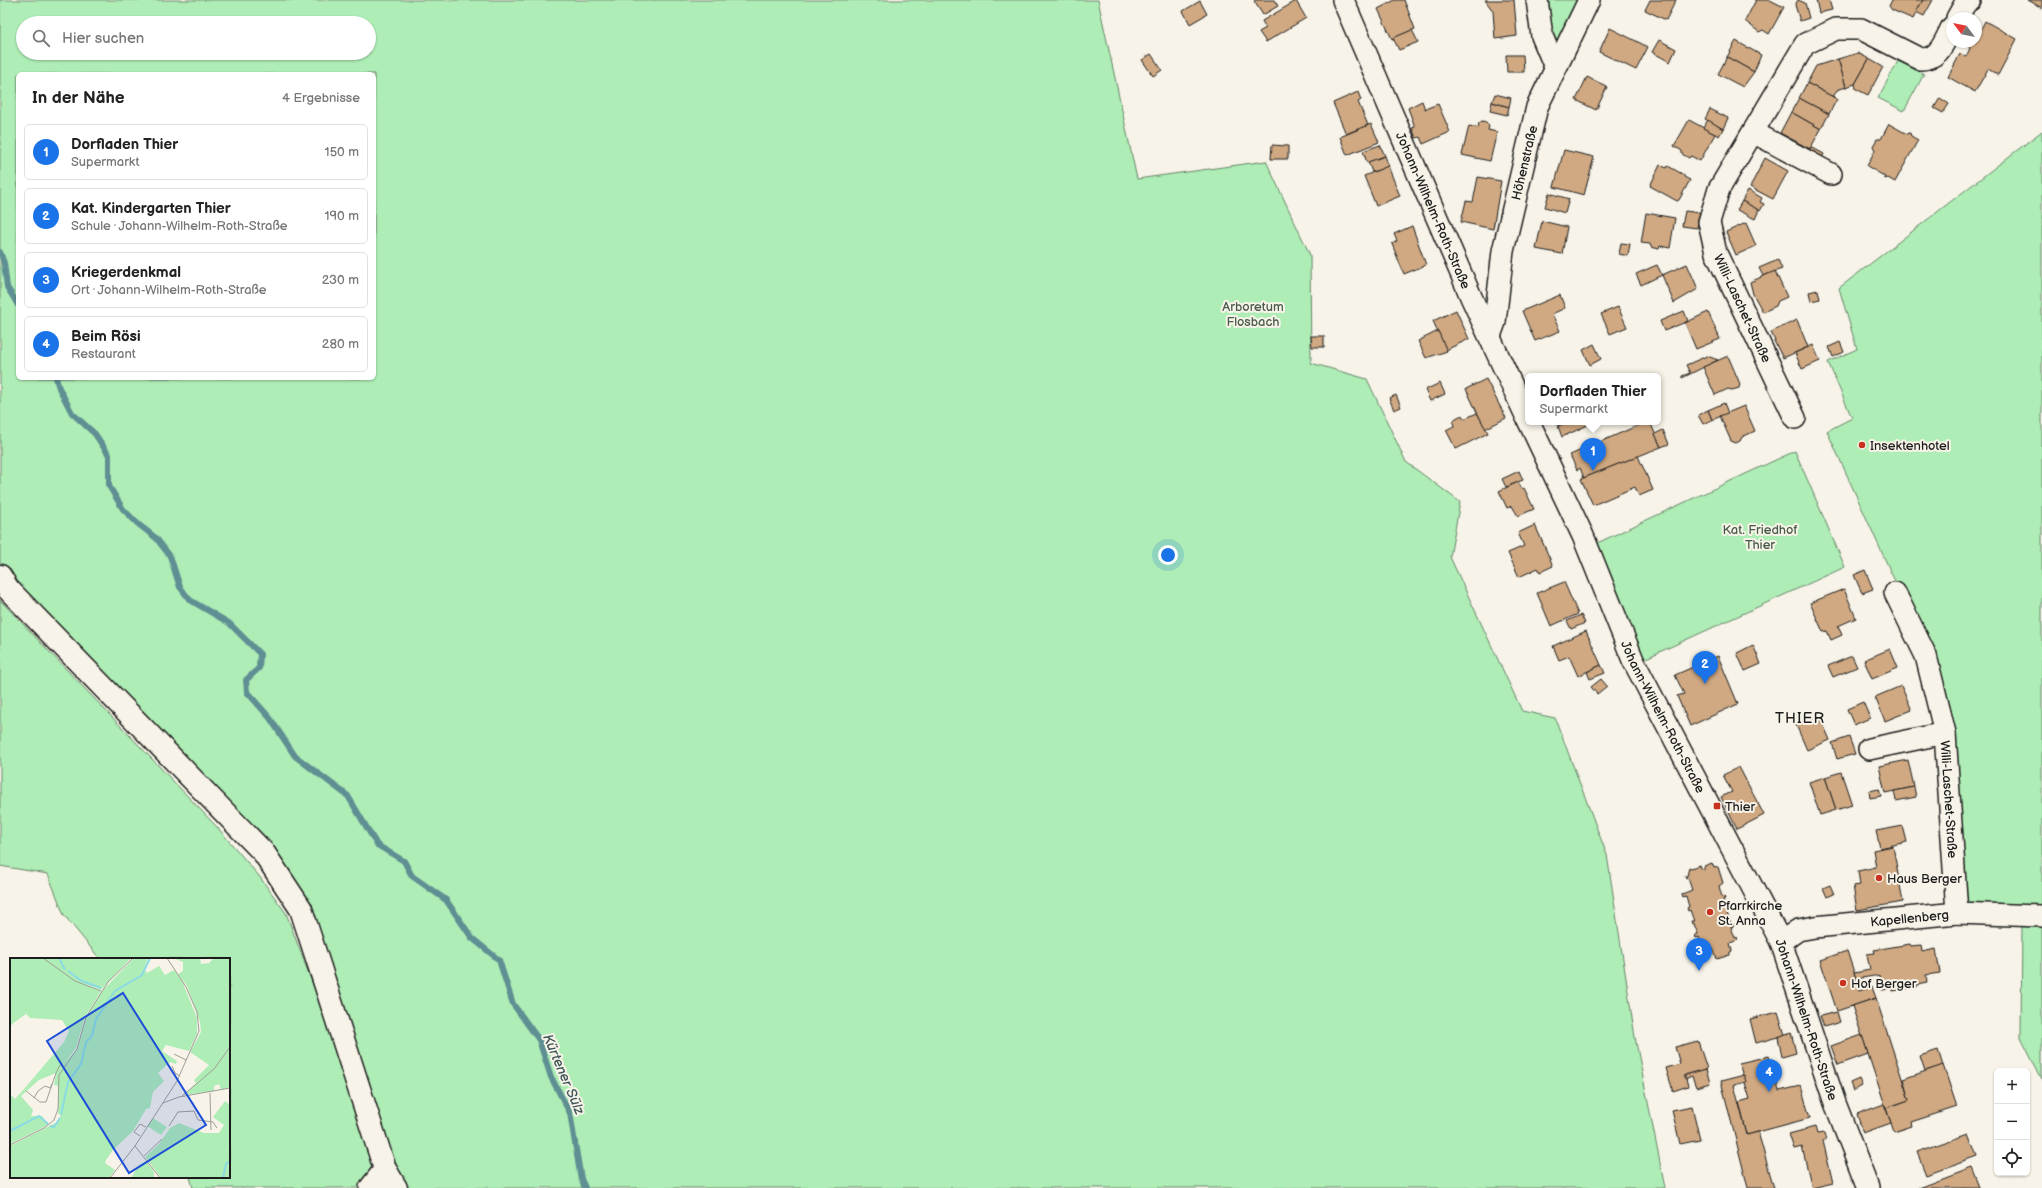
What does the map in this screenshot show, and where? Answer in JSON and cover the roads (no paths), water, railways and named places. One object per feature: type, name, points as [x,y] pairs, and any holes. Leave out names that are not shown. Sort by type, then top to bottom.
[{"type":"main road","points":[[0,576],[8,589],[264,854],[301,908],[385,1169],[396,1188]]},
{"type":"street","name":"Johann-Wilhelm-Roth-Straße","points":[[1343,0],[1525,414]]},
{"type":"street","points":[[1537,0],[1542,36],[1555,67]]},
{"type":"street","name":"Höhenstraße","points":[[1490,336],[1495,322],[1503,251],[1531,128],[1541,97],[1589,0]]},
{"type":"street","points":[[1960,12],[1966,2],[1970,0]]},
{"type":"street","name":"Willi-Laschet-Straße","points":[[1795,418],[1716,253],[1709,222],[1719,189],[1805,44],[1836,29],[1861,30],[1920,59],[1928,59],[1937,55],[1946,38]]},
{"type":"street","points":[[1753,132],[1831,174]]},
{"type":"street","name":"Johann-Wilhelm-Roth-Straße","points":[[1530,425],[1583,536],[1633,660],[1781,942],[1835,1103],[1868,1188]]},
{"type":"street","name":"Willi-Laschet-Straße","points":[[1895,593],[1926,656],[1945,733],[1957,913]]},
{"type":"street","name":"Willi-Laschet-Straße","points":[[1869,749],[1945,733]]},
{"type":"street","name":"Kapellenberg","points":[[1781,942],[1798,930],[1815,927],[1957,913],[2042,916]]},
{"type":"street","points":[[370,1188],[385,1169]]},
{"type":"waterway","name":"Kürtener Sülz","points":[[0,252],[4,263],[7,287],[16,302]]},
{"type":"waterway","name":"Kürtener Sülz","points":[[57,380],[59,388],[72,413],[95,434],[109,455],[109,486],[123,509],[138,524],[156,538],[170,556],[180,587],[190,600],[229,623],[260,654],[259,668],[246,680],[247,692],[270,718],[295,756],[348,796],[377,845],[404,861],[412,876],[446,900],[472,938],[499,960],[513,1004],[539,1040],[551,1077],[570,1113],[581,1179],[585,1188]]},
{"type":"place","name":"Insektenhotel","points":[[1862,445]]},
{"type":"place","name":"Dorfladen Thier","points":[[1593,471]]},
{"type":"place","name":"Kat. Kindergarten Thier","points":[[1705,684]]},
{"type":"place","name":"Thier","points":[[1717,806]]},
{"type":"place","name":"Haus Berger","points":[[1879,878]]},
{"type":"place","name":"Pfarrkirche St. Anna","points":[[1710,912]]},
{"type":"place","name":"Kriegerdenkmal","points":[[1699,971]]},
{"type":"place","name":"Hof Berger","points":[[1843,983]]},
{"type":"place","name":"Beim Rösi","points":[[1769,1092]]},
{"type":"district","name":"THIER","points":[[1800,718]]},
{"type":"park label","name":"Arboretum Flosbach","points":[[1253,314]]},
{"type":"park label","name":"Kat. Friedhof Thier","points":[[1760,536]]}]
